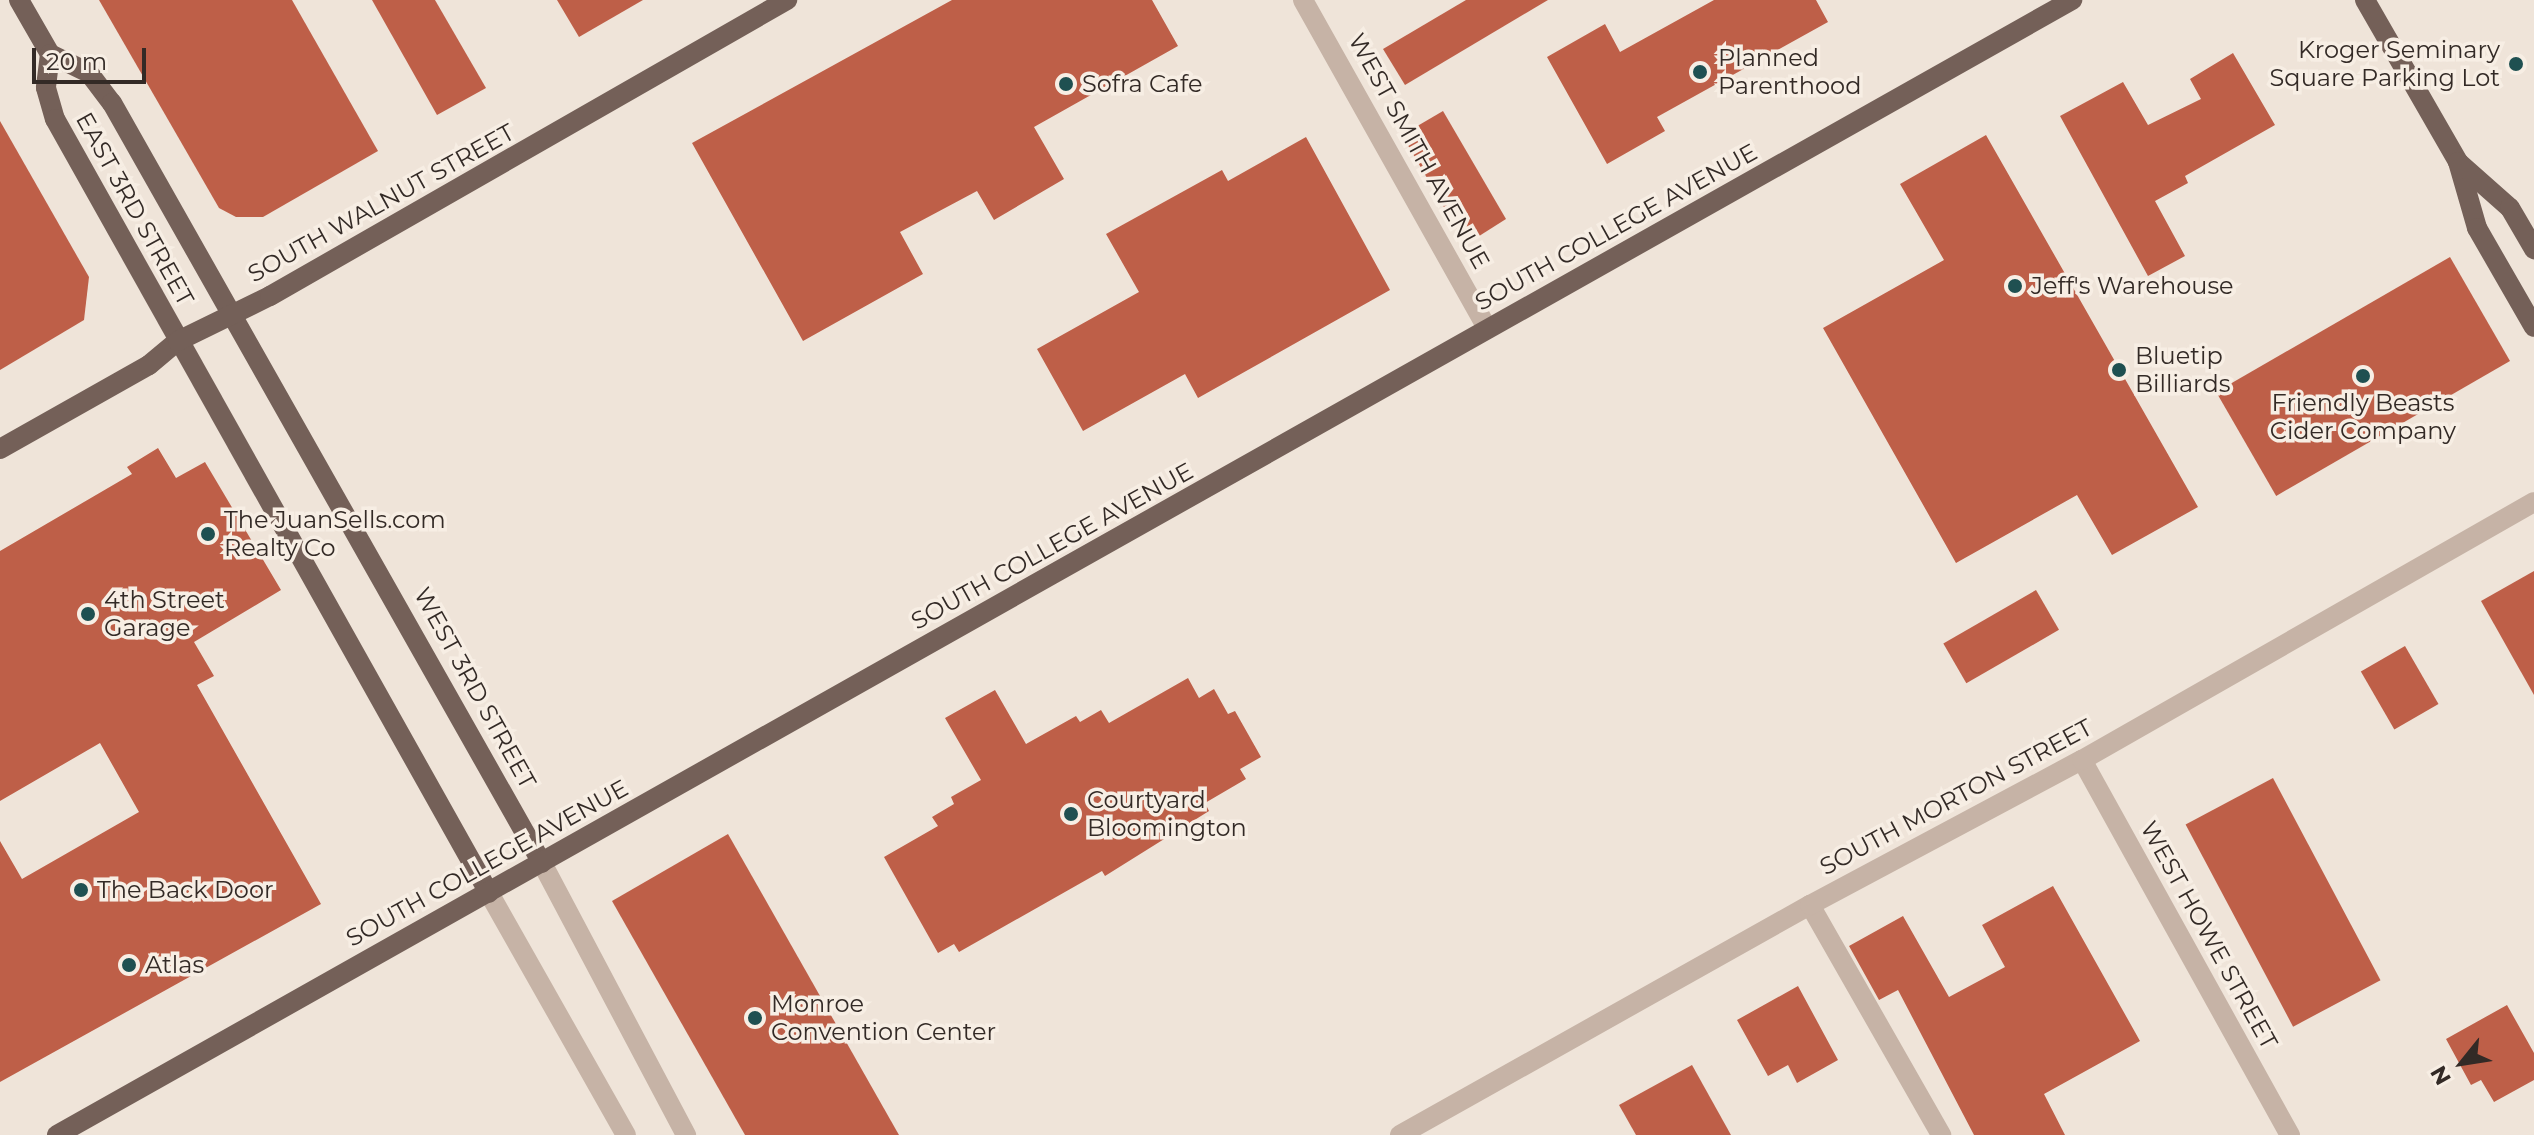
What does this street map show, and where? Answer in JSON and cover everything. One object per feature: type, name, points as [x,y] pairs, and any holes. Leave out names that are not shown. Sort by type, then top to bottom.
[{"type":"main road","points":[[19,0],[50,54]]},
{"type":"main road","name":"SOUTH WALNUT STREET","points":[[0,449],[149,365],[178,341],[521,155],[787,0]]},
{"type":"main road","name":"SOUTH COLLEGE AVENUE","points":[[57,1135],[2072,0]]},
{"type":"main road","points":[[2365,0],[2458,162],[2477,228],[2534,327]]},
{"type":"main road","name":"EAST 3RD STREET","points":[[178,341],[55,119],[47,97],[50,54],[89,73],[105,92],[232,314]]},
{"type":"main road","points":[[2458,162],[2510,208],[2534,249]]},
{"type":"main road","name":"WEST 3RD STREET","points":[[232,314],[542,863]]},
{"type":"main road","points":[[178,341],[489,893]]},
{"type":"street","name":"WEST SMITH AVENUE","points":[[1303,0],[1488,329]]},
{"type":"street","name":"SOUTH MORTON STREET","points":[[1400,1135],[1810,905],[2082,760],[2534,502]]},
{"type":"street","name":"WEST HOWE STREET","points":[[2082,760],[2290,1135]]},
{"type":"street","name":"WEST 3RD STREET","points":[[542,863],[686,1135]]},
{"type":"street","points":[[489,893],[626,1135]]},
{"type":"street","points":[[1810,905],[1941,1135]]},
{"type":"building","points":[[99,0],[292,0],[378,151],[263,217],[236,217],[219,208]]},
{"type":"building","points":[[372,0],[435,0],[486,88],[437,115]]},
{"type":"building","points":[[557,0],[643,0],[579,37]]},
{"type":"building","points":[[952,0],[1152,0],[1178,46],[1034,127],[1064,179],[994,220],[977,191],[900,232],[923,274],[803,341],[692,143]]},
{"type":"building","points":[[1466,0],[1548,0],[1405,85],[1383,49]]},
{"type":"building","points":[[1714,0],[1816,0],[1828,22],[1657,117],[1665,131],[1607,164],[1547,57],[1605,24],[1620,52]]},
{"type":"building","points":[[2233,53],[2275,125],[2185,176],[2188,183],[2155,201],[2185,256],[2148,276],[2060,116],[2123,82],[2148,125],[2201,99],[2190,79]]},
{"type":"building","points":[[1443,111],[1506,219],[1476,238],[1459,233],[1402,135]]},
{"type":"building","points":[[0,121],[89,277],[84,320],[0,370]]},
{"type":"building","points":[[1986,135],[2198,507],[2112,555],[2077,495],[1956,563],[1823,328],[1944,260],[1900,184]]},
{"type":"building","points":[[1306,137],[1390,290],[1198,398],[1185,374],[1083,431],[1037,349],[1139,292],[1106,234],[1222,170],[1228,181]]},
{"type":"building","name":"Friendly Beasts Cider Company","points":[[2450,257],[2510,361],[2276,496],[2216,392]]},
{"type":"building","points":[[158,448],[176,478],[205,462],[281,590],[194,642],[214,676],[197,685],[321,904],[0,1082],[0,841],[22,879],[139,812],[100,743],[0,801],[0,551],[132,474],[127,467]]},
{"type":"building","points":[[2534,571],[2534,695],[2481,601]]},
{"type":"building","points":[[2036,590],[2059,630],[1966,683],[1943,644]]},
{"type":"building","points":[[2405,646],[2438,704],[2394,730],[2361,672]]},
{"type":"building","name":"Courtyard Bloomington","points":[[1188,678],[1199,698],[1214,689],[1228,714],[1235,711],[1261,757],[1240,769],[1246,779],[1205,803],[1209,811],[1105,876],[1102,871],[959,952],[954,944],[938,953],[884,857],[938,826],[932,817],[954,804],[951,797],[981,780],[945,718],[995,690],[1026,744],[1076,716],[1080,722],[1101,710],[1109,723]]},
{"type":"building","points":[[2273,778],[2381,980],[2293,1027],[2186,824]]},
{"type":"building","name":"Monroe Convention Center","points":[[728,834],[899,1135],[745,1135],[612,901]]},
{"type":"building","points":[[2053,886],[2140,1041],[2044,1094],[2065,1135],[1974,1135],[1898,990],[1879,1000],[1849,946],[1903,916],[1949,997],[2005,967],[1982,925]]},
{"type":"building","points":[[1798,986],[1838,1060],[1797,1083],[1788,1065],[1768,1076],[1737,1020]]},
{"type":"building","points":[[2507,1005],[2534,1053],[2534,1080],[2494,1102],[2481,1080],[2471,1085],[2446,1039]]},
{"type":"building","points":[[1692,1065],[1731,1135],[1636,1135],[1619,1105]]},
{"type":"place","name":"Kroger Seminary Square Parking Lot","points":[[2516,64]]},
{"type":"place","name":"Planned Parenthood","points":[[1700,72]]},
{"type":"place","name":"Sofra Cafe","points":[[1066,84]]},
{"type":"place","name":"Jeff's Warehouse","points":[[2015,286]]},
{"type":"place","name":"Bluetip Billiards","points":[[2119,370]]},
{"type":"place","name":"Friendly Beasts Cider Company","points":[[2363,376]]},
{"type":"place","name":"The JuanSells.com Realty Co","points":[[208,534]]},
{"type":"place","name":"4th Street Garage","points":[[88,614]]},
{"type":"place","name":"Courtyard Bloomington","points":[[1071,814]]},
{"type":"place","name":"The Back Door","points":[[81,890]]},
{"type":"place","name":"Atlas","points":[[129,965]]},
{"type":"place","name":"Monroe Convention Center","points":[[755,1018]]}]
